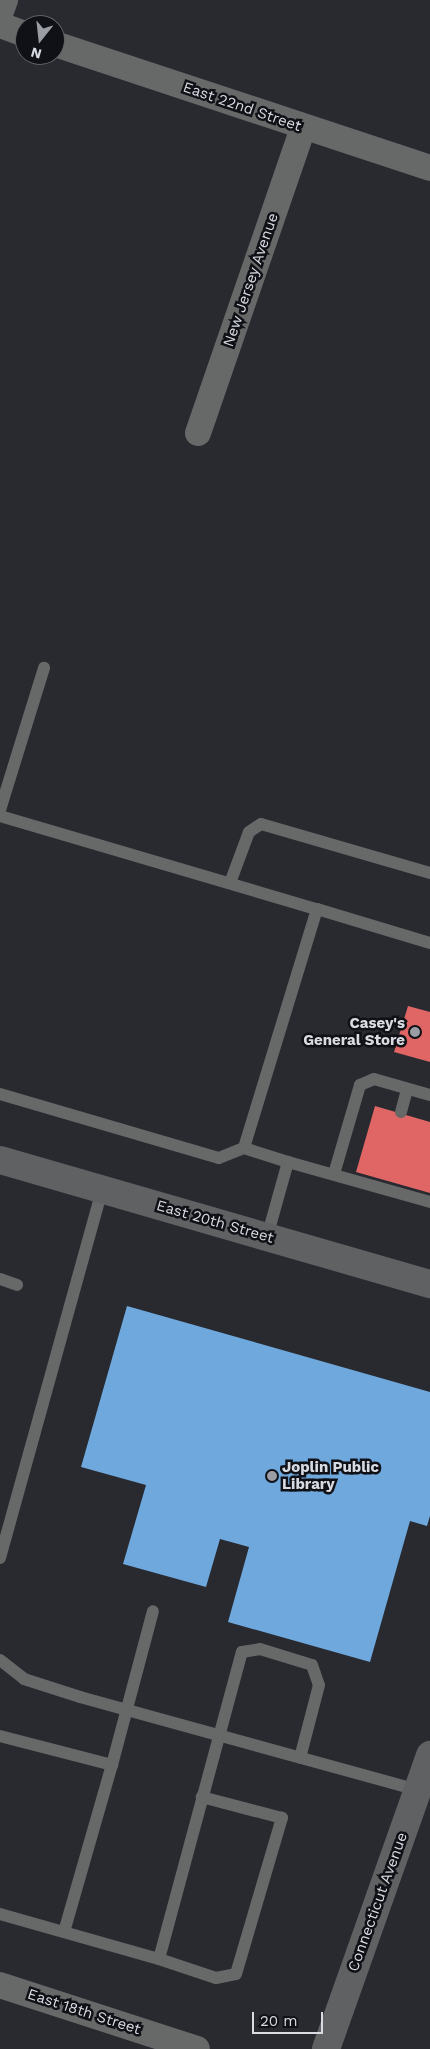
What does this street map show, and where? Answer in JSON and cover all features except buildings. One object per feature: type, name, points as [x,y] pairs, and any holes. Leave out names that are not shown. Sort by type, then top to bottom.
[{"type":"main road","name":"East 20th Street","points":[[0,1160],[430,1284]]},
{"type":"main road","name":"Connecticut Avenue","points":[[326,2049],[425,1774]]},
{"type":"street","points":[[0,14],[4,0]]},
{"type":"street","points":[[0,26],[15,31]]},
{"type":"street","name":"East 22nd Street","points":[[65,47],[303,128],[430,168]]},
{"type":"street","name":"New Jersey Avenue","points":[[198,433],[303,128]]},
{"type":"street","name":"East 18th Street","points":[[0,1985],[197,2049]]},
{"type":"lane","points":[[0,810],[44,668]]},
{"type":"lane","points":[[0,816],[430,943]]},
{"type":"lane","points":[[230,884],[249,832],[261,824],[430,873]]},
{"type":"lane","points":[[244,1148],[316,909]]},
{"type":"lane","points":[[334,1174],[360,1085],[374,1079],[430,1095]]},
{"type":"lane","points":[[401,1112],[407,1089]]},
{"type":"lane","points":[[0,1094],[219,1158],[244,1148],[334,1174],[382,1182],[417,1192],[430,1202]]},
{"type":"lane","points":[[267,1237],[288,1162]]},
{"type":"lane","points":[[0,1558],[102,1190]]},
{"type":"lane","points":[[0,1279],[17,1285]]},
{"type":"lane","points":[[64,1932],[153,1611]]},
{"type":"lane","points":[[159,1959],[218,1735],[242,1652],[260,1649],[312,1665],[319,1685],[300,1758]]},
{"type":"lane","points":[[0,1660],[24,1680],[300,1758],[425,1774]]},
{"type":"lane","points":[[0,1736],[112,1764]]},
{"type":"lane","points":[[0,1914],[159,1959],[216,1978],[236,1974],[282,1818],[202,1797]]},
{"type":"place","name":"Casey's General Store","points":[[415,1032]]},
{"type":"place","name":"Joplin Public Library","points":[[272,1476]]}]
